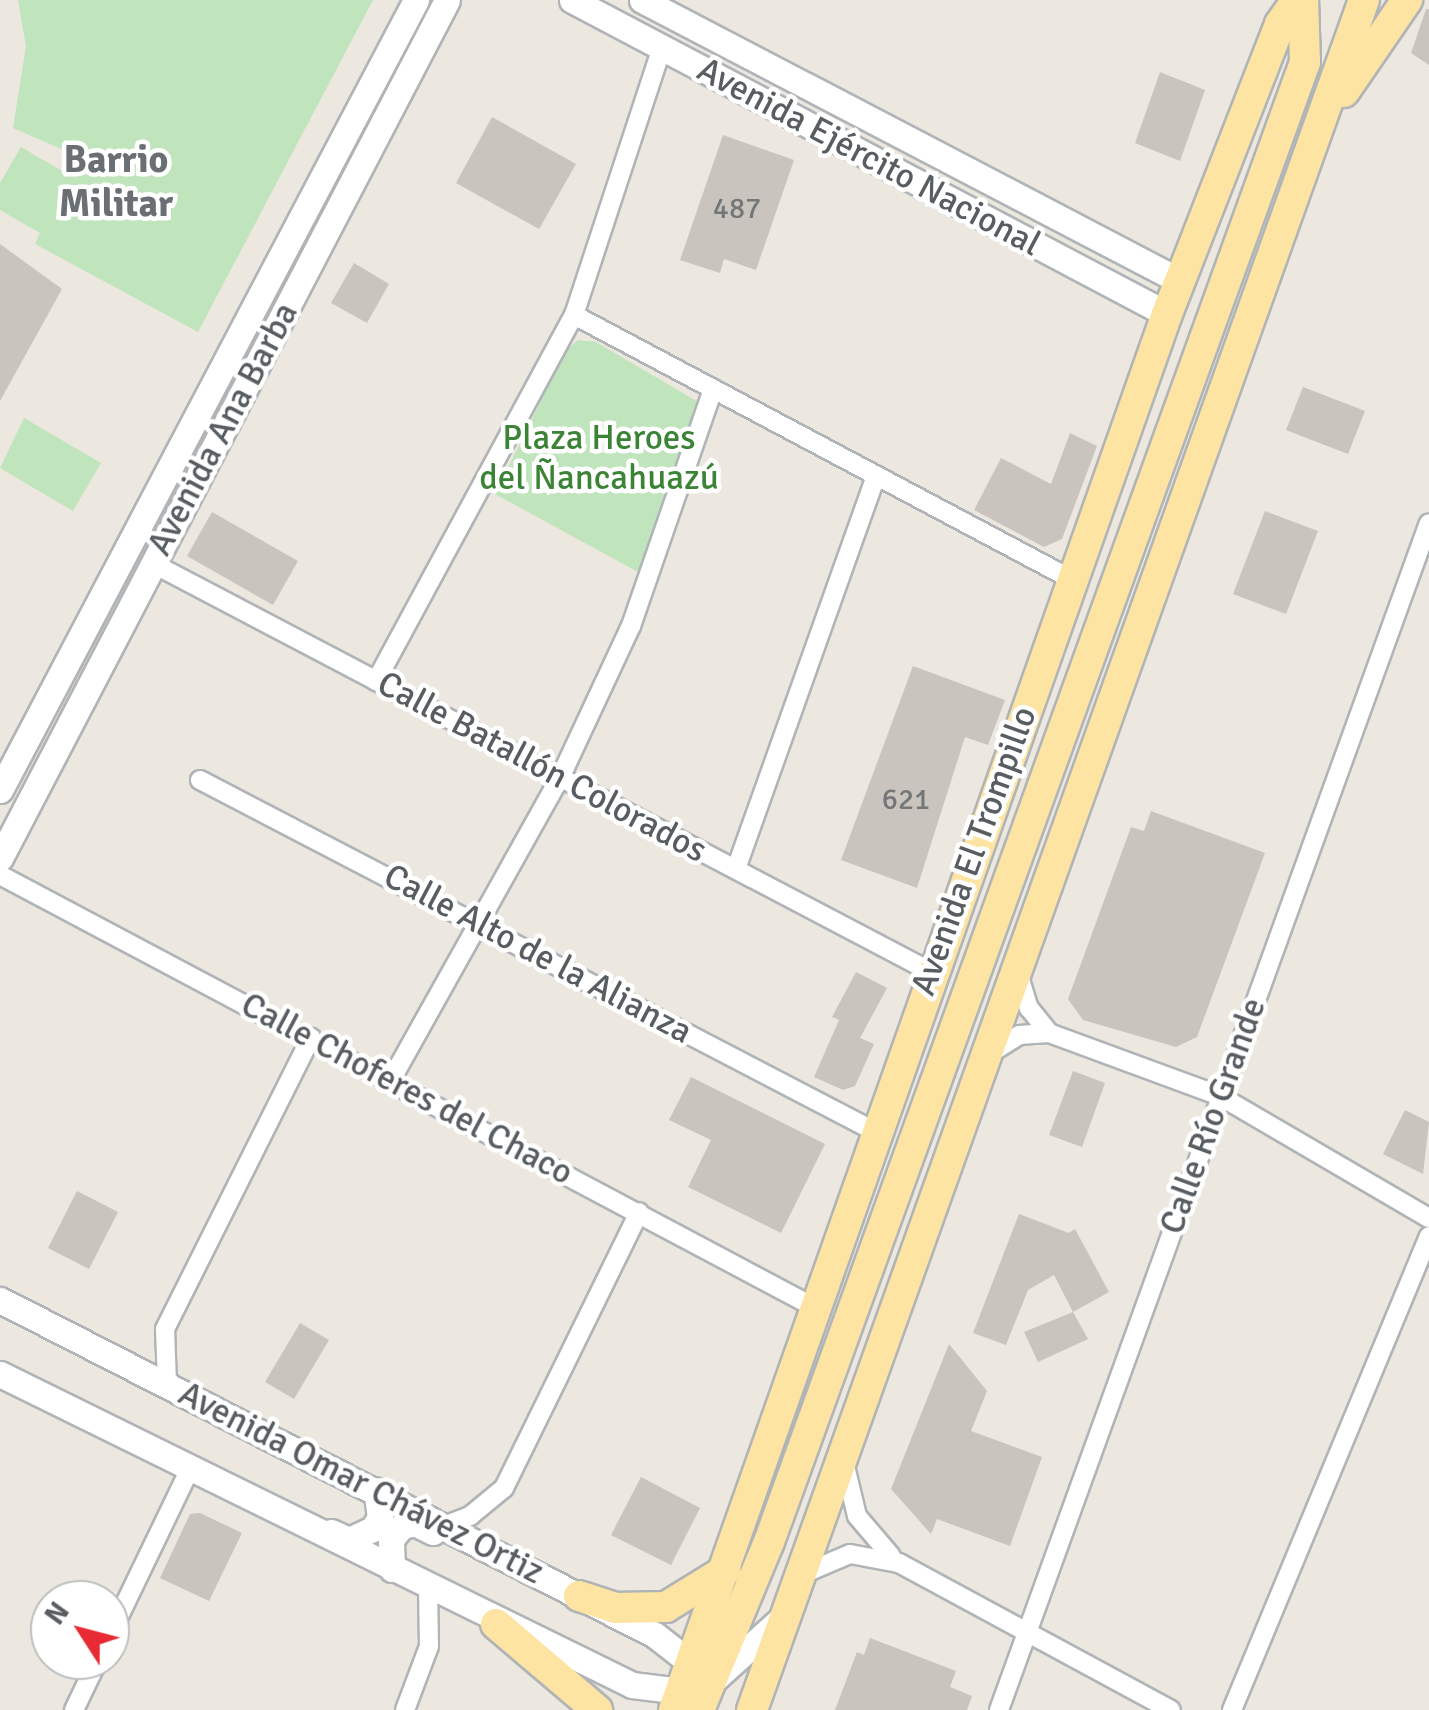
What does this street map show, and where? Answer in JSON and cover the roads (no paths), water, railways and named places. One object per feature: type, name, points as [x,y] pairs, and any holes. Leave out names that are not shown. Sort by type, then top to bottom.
[{"type":"main road","name":"Avenida El Trompillo","points":[[694,1694],[726,1570],[812,1306],[1071,579],[1167,314],[1280,24],[1300,0]]},
{"type":"main road","name":"Avenida El Trompillo","points":[[694,1694],[776,1524],[1008,892],[1305,62],[1300,0]]},
{"type":"main road","points":[[752,1710],[1364,0]]},
{"type":"main road","points":[[1320,127],[1407,0]]},
{"type":"main road","points":[[902,1058],[1008,892]]},
{"type":"main road","points":[[579,1596],[615,1608],[654,1609],[726,1570]]},
{"type":"main road","points":[[496,1624],[597,1710]]},
{"type":"street","name":"Avenida Ana Barba","points":[[0,790],[416,0]]},
{"type":"street","name":"Avenida Ana Barba","points":[[0,858],[447,0]]},
{"type":"street","name":"Avenida Ejército Nacional","points":[[572,0],[1167,314]]},
{"type":"street","name":"Avenida Ejército Nacional","points":[[642,0],[1180,281]]},
{"type":"street","points":[[376,681],[574,315],[662,47]]},
{"type":"street","points":[[261,297],[285,310]]},
{"type":"street","points":[[574,315],[1071,579]]},
{"type":"street","points":[[391,1080],[482,924],[560,778],[631,626],[713,389]]},
{"type":"street","points":[[736,869],[876,475]]},
{"type":"street","name":"Calle Río Grande","points":[[999,1710],[1429,523]]},
{"type":"street","points":[[140,526],[165,538]]},
{"type":"street","name":"Calle Batallón Colorados","points":[[152,563],[931,972]]},
{"type":"street","name":"Calle Alto de la Alianza","points":[[200,780],[874,1131]]},
{"type":"street","name":"Calle Choferes del Chaco","points":[[0,875],[812,1306]]},
{"type":"street","points":[[1018,964],[1028,1008],[1049,1034]]},
{"type":"street","points":[[983,1061],[1019,1035],[1049,1034],[1220,1096],[1429,1218]]},
{"type":"street","points":[[167,1383],[165,1329],[311,1038]]},
{"type":"street","points":[[444,1526],[470,1516],[504,1488],[639,1212]]},
{"type":"street","points":[[1232,1710],[1429,1236]]},
{"type":"street","name":"Avenida Omar Chávez Ortiz","points":[[0,1300],[579,1596],[694,1694]]},
{"type":"street","name":"Avenida Omar Chávez Ortiz","points":[[0,1374],[496,1624],[632,1685],[694,1694]]},
{"type":"street","points":[[844,1455],[857,1516],[898,1562]]},
{"type":"street","points":[[130,1594],[190,1469]]},
{"type":"street","points":[[243,1498],[349,1540],[362,1538],[380,1517],[376,1490]]},
{"type":"street","points":[[392,1569],[391,1538],[414,1522],[494,1561],[517,1563]]},
{"type":"street","points":[[803,1574],[850,1554],[898,1562],[1171,1710]]},
{"type":"street","points":[[406,1710],[430,1646],[428,1589]]},
{"type":"street","points":[[694,1694],[752,1652],[789,1610]]},
{"type":"street","points":[[74,1710],[88,1680]]},
{"type":"district","name":"Barrio Militar","points":[[116,182]]},
{"type":"park label","name":"Plaza Heroes del Ñancahuazú","points":[[599,458]]}]
